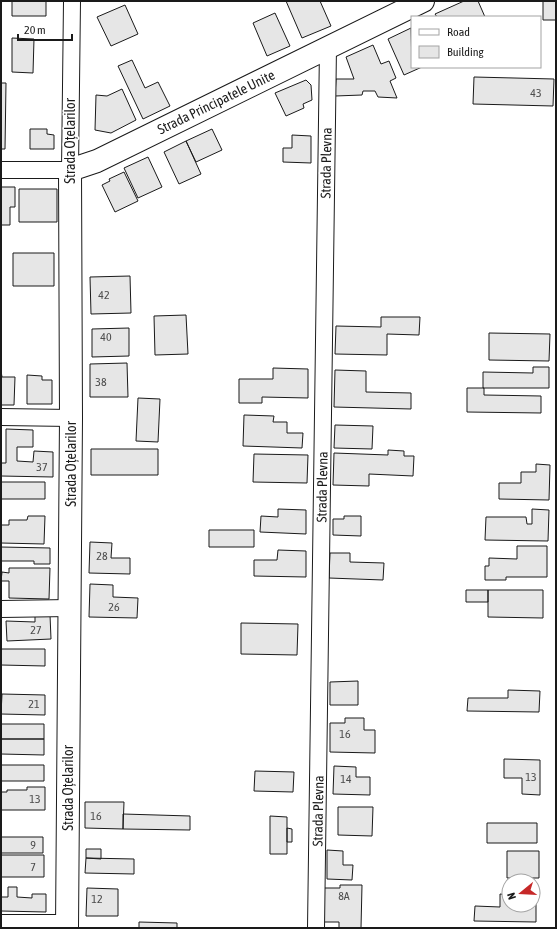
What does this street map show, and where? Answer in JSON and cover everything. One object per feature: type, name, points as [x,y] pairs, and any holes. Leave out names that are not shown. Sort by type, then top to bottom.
[{"type":"street","name":"Strada Oțelarilor","points":[[67,926],[70,608],[70,170],[72,1]]},
{"type":"street","name":"Strada Principatele Unite","points":[[1,170],[70,170],[97,161],[423,1]]},
{"type":"street","name":"Strada Plevna","points":[[316,928],[328,47]]},
{"type":"street","points":[[1,417],[71,418]]},
{"type":"street","points":[[1,609],[70,608]]},
{"type":"street","points":[[1,923],[67,926]]},
{"type":"building","points":[[12,1],[46,1],[46,16],[12,16]]},
{"type":"building","points":[[286,1],[320,1],[331,26],[302,38]]},
{"type":"building","points":[[464,1],[478,1],[485,16],[436,16],[435,14]]},
{"type":"building","points":[[543,1],[556,1],[556,20],[543,20]]},
{"type":"building","points":[[125,5],[138,34],[111,46],[97,17]]},
{"type":"building","points":[[275,13],[290,46],[267,56],[253,23]]},
{"type":"building","points":[[411,28],[411,68],[420,68],[404,75],[388,39]]},
{"type":"building","points":[[12,38],[34,39],[33,73],[12,72]]},
{"type":"building","points":[[373,45],[381,64],[389,61],[396,78],[390,81],[397,98],[378,97],[375,91],[363,91],[362,95],[335,96],[336,79],[354,79],[346,57]]},
{"type":"building","points":[[132,60],[145,88],[158,82],[170,106],[143,119],[118,66]]},
{"type":"building","points":[[474,77],[554,79],[553,106],[473,104]]},
{"type":"building","points":[[306,80],[311,85],[312,100],[303,104],[304,108],[286,116],[275,93]]},
{"type":"building","points":[[1,83],[6,83],[5,149],[1,149]]},
{"type":"building","points":[[122,89],[136,120],[111,133],[95,130],[96,95],[107,96]]},
{"type":"building","points":[[30,129],[47,129],[47,134],[54,135],[54,149],[30,149]]},
{"type":"building","points":[[212,129],[222,150],[196,162],[186,141]]},
{"type":"building","points":[[292,135],[311,136],[311,163],[283,162],[283,148],[292,148]]},
{"type":"building","points":[[186,141],[201,174],[179,184],[164,152]]},
{"type":"building","points":[[148,157],[162,187],[138,198],[124,168]]},
{"type":"building","points":[[124,172],[138,201],[115,212],[102,185],[110,181],[109,179]]},
{"type":"building","points":[[1,187],[15,187],[15,207],[10,207],[10,225],[1,225]]},
{"type":"building","points":[[19,189],[57,189],[57,222],[19,222]]},
{"type":"building","points":[[13,253],[54,253],[54,286],[13,286]]},
{"type":"building","points":[[130,276],[131,313],[91,314],[90,277]]},
{"type":"building","points":[[186,315],[188,354],[155,355],[154,316]]},
{"type":"building","points":[[381,317],[420,317],[419,335],[387,334],[387,355],[335,354],[336,326],[381,327]]},
{"type":"building","points":[[129,328],[129,356],[92,357],[92,329]]},
{"type":"building","points":[[489,333],[550,334],[549,361],[489,360]]},
{"type":"building","points":[[127,363],[128,397],[90,397],[90,364]]},
{"type":"building","points":[[533,367],[549,367],[549,388],[483,388],[483,372],[533,373]]},
{"type":"building","points":[[273,368],[308,369],[308,398],[262,397],[262,403],[239,403],[239,379],[273,379]]},
{"type":"building","points":[[335,370],[366,371],[366,392],[411,393],[411,409],[334,407]]},
{"type":"building","points":[[1,371],[2,377],[15,377],[14,405],[1,405]]},
{"type":"building","points":[[27,375],[42,376],[42,380],[52,380],[52,404],[27,404]]},
{"type":"building","points":[[467,388],[484,388],[484,395],[541,396],[541,413],[467,412]]},
{"type":"building","points":[[138,398],[160,399],[158,442],[136,441]]},
{"type":"building","points":[[244,415],[274,416],[273,422],[287,422],[287,433],[303,433],[302,448],[243,446]]},
{"type":"building","points":[[335,425],[373,426],[372,449],[334,448]]},
{"type":"building","points":[[6,429],[33,430],[33,447],[17,447],[17,461],[33,462],[34,451],[53,452],[53,477],[1,476],[1,463],[6,463]]},
{"type":"building","points":[[91,449],[158,449],[158,475],[91,475]]},
{"type":"building","points":[[388,450],[404,451],[404,456],[414,456],[413,476],[369,474],[369,486],[333,485],[334,453],[388,455]]},
{"type":"building","points":[[254,454],[308,455],[307,483],[253,482]]},
{"type":"building","points":[[536,464],[550,465],[549,500],[499,499],[499,483],[521,483],[521,472],[536,472]]},
{"type":"building","points":[[1,482],[45,482],[45,499],[1,499]]},
{"type":"building","points":[[278,509],[306,510],[306,534],[260,532],[261,516],[278,517]]},
{"type":"building","points":[[532,509],[549,510],[548,541],[485,540],[486,517],[526,517],[527,524],[532,524]]},
{"type":"building","points":[[28,516],[45,516],[44,544],[1,543],[1,525],[9,525],[9,520],[27,520]]},
{"type":"building","points":[[344,516],[361,516],[361,536],[333,535],[333,519],[344,519]]},
{"type":"building","points":[[209,530],[254,530],[254,547],[209,547]]},
{"type":"building","points":[[90,542],[112,543],[111,558],[130,558],[130,574],[89,573]]},
{"type":"building","points":[[517,546],[547,546],[547,577],[506,577],[506,580],[485,580],[485,566],[489,566],[489,558],[517,559]]},
{"type":"building","points":[[1,547],[50,548],[50,564],[34,564],[34,561],[1,561]]},
{"type":"building","points":[[278,550],[306,551],[306,577],[254,576],[254,560],[277,560]]},
{"type":"building","points":[[330,553],[350,553],[350,562],[384,563],[383,580],[329,578]]},
{"type":"building","points":[[9,568],[50,568],[49,599],[9,598],[9,581],[1,581],[2,572],[9,573]]},
{"type":"building","points":[[90,584],[113,585],[113,597],[138,598],[137,618],[89,617]]},
{"type":"building","points":[[466,590],[488,590],[488,602],[466,602]]},
{"type":"building","points":[[488,590],[543,590],[543,618],[488,617]]},
{"type":"building","points":[[50,615],[51,639],[7,641],[6,621],[35,622],[35,616]]},
{"type":"building","points":[[241,623],[298,624],[297,655],[241,654]]},
{"type":"building","points":[[1,649],[45,649],[45,666],[1,665]]},
{"type":"building","points":[[358,681],[358,705],[330,705],[330,682]]},
{"type":"building","points":[[508,690],[540,691],[539,712],[467,711],[468,698],[508,698]]},
{"type":"building","points":[[2,694],[45,695],[45,715],[1,714]]},
{"type":"building","points":[[345,718],[364,718],[364,730],[375,730],[375,753],[330,752],[330,723],[345,723]]},
{"type":"building","points":[[1,724],[44,724],[44,739],[1,739]]},
{"type":"building","points":[[1,739],[44,739],[44,755],[1,754]]},
{"type":"building","points":[[504,759],[540,760],[540,795],[522,794],[522,778],[504,778]]},
{"type":"building","points":[[1,765],[44,765],[44,781],[1,781]]},
{"type":"building","points":[[334,766],[356,767],[356,777],[370,777],[370,795],[333,794]]},
{"type":"building","points":[[255,771],[294,772],[293,792],[254,791]]},
{"type":"building","points":[[27,787],[45,787],[45,810],[1,810],[1,792],[7,792],[7,790],[27,790]]},
{"type":"building","points":[[85,802],[124,802],[123,829],[85,828]]},
{"type":"building","points":[[338,807],[373,807],[372,836],[338,835]]},
{"type":"building","points":[[123,814],[190,816],[190,830],[123,829]]},
{"type":"building","points":[[270,816],[287,817],[287,854],[270,854]]},
{"type":"building","points":[[487,823],[537,823],[537,843],[487,843]]},
{"type":"building","points":[[287,828],[292,829],[292,842],[287,842]]},
{"type":"building","points":[[1,837],[43,837],[43,853],[1,853]]},
{"type":"building","points":[[86,849],[101,849],[101,859],[86,858]]},
{"type":"building","points":[[327,850],[343,851],[343,865],[353,865],[352,880],[327,879]]},
{"type":"building","points":[[507,851],[539,851],[539,873],[507,873]]},
{"type":"building","points":[[1,855],[44,855],[44,877],[1,877]]},
{"type":"building","points":[[86,858],[134,859],[134,874],[85,873]]},
{"type":"building","points":[[340,885],[362,885],[361,928],[339,928],[339,922],[324,922],[324,888],[340,888]]},
{"type":"building","points":[[8,887],[17,887],[17,897],[32,898],[32,894],[46,894],[46,912],[1,911],[1,897],[8,897]]},
{"type":"building","points":[[87,888],[118,889],[118,916],[86,916]]},
{"type":"building","points":[[500,894],[501,913],[536,913],[536,922],[474,921],[475,906],[500,907]]},
{"type":"building","points":[[139,922],[177,923],[177,928],[139,928]]}]
